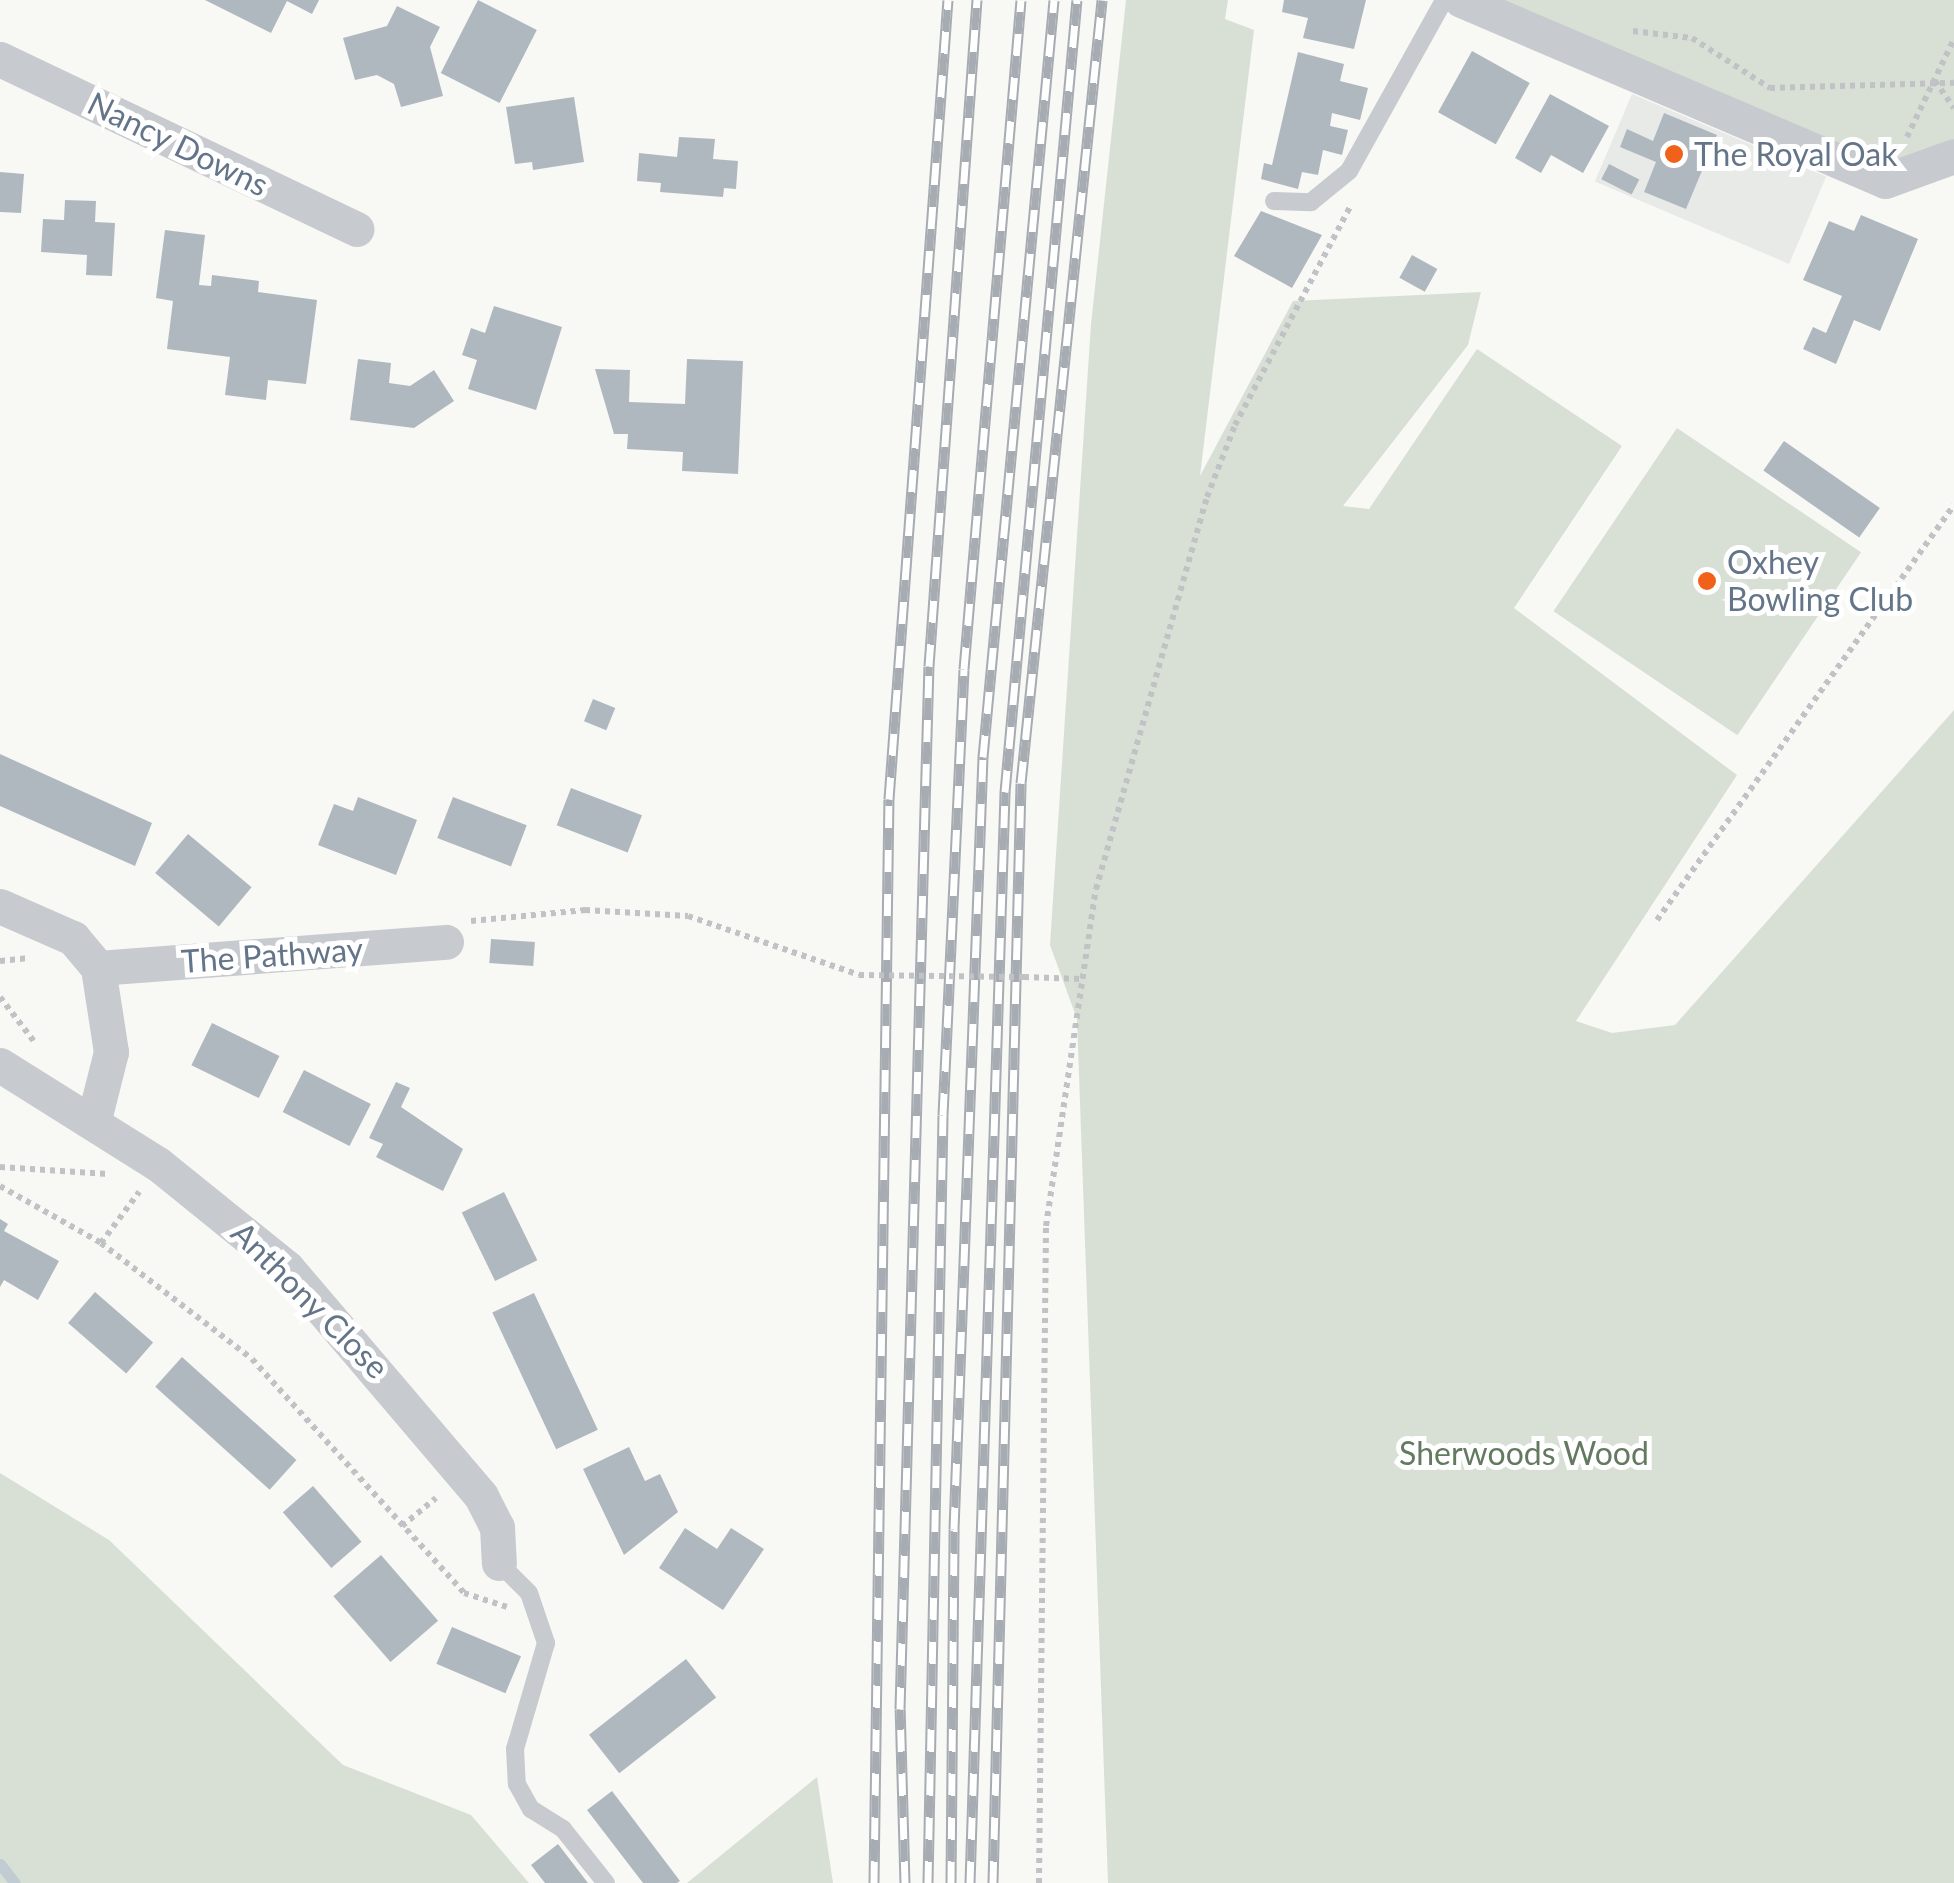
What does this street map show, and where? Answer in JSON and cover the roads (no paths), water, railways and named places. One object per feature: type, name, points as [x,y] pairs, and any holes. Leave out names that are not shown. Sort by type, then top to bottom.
[{"type":"street","points":[[1461,0],[1886,181],[1954,156]]},
{"type":"street","name":"Nancy Downs","points":[[0,60],[356,229]]},
{"type":"street","points":[[0,906],[74,938],[98,968],[111,1052],[94,1119]]},
{"type":"street","name":"The Pathway","points":[[98,968],[446,942]]},
{"type":"street","name":"Anthony Close","points":[[0,1065],[94,1119],[158,1164],[287,1268],[356,1340],[482,1496],[497,1527],[500,1563]]},
{"type":"lane","points":[[1274,201],[1311,202],[1349,171],[1444,0]]},
{"type":"lane","points":[[500,1563],[531,1600],[546,1644],[544,1670],[512,1768],[531,1809],[564,1829],[606,1883]]},
{"type":"waterway","points":[[0,1864],[15,1883]]},
{"type":"railway","points":[[874,1883],[889,799],[948,0]]},
{"type":"railway","points":[[905,1883],[900,1709],[929,666],[977,0]]},
{"type":"railway","points":[[928,1883],[943,1115],[964,669],[1021,0]]},
{"type":"railway","points":[[951,1883],[954,1529],[983,757],[1054,0]]},
{"type":"railway","points":[[970,1883],[1005,792],[1077,0]]},
{"type":"railway","points":[[993,1883],[1021,783],[1102,0]]},
{"type":"place","name":"The Royal Oak","points":[[1674,154]]},
{"type":"place","name":"Oxhey Bowling Club","points":[[1707,581]]},
{"type":"park label","name":"Sherwoods Wood","points":[[1524,1453]]}]
